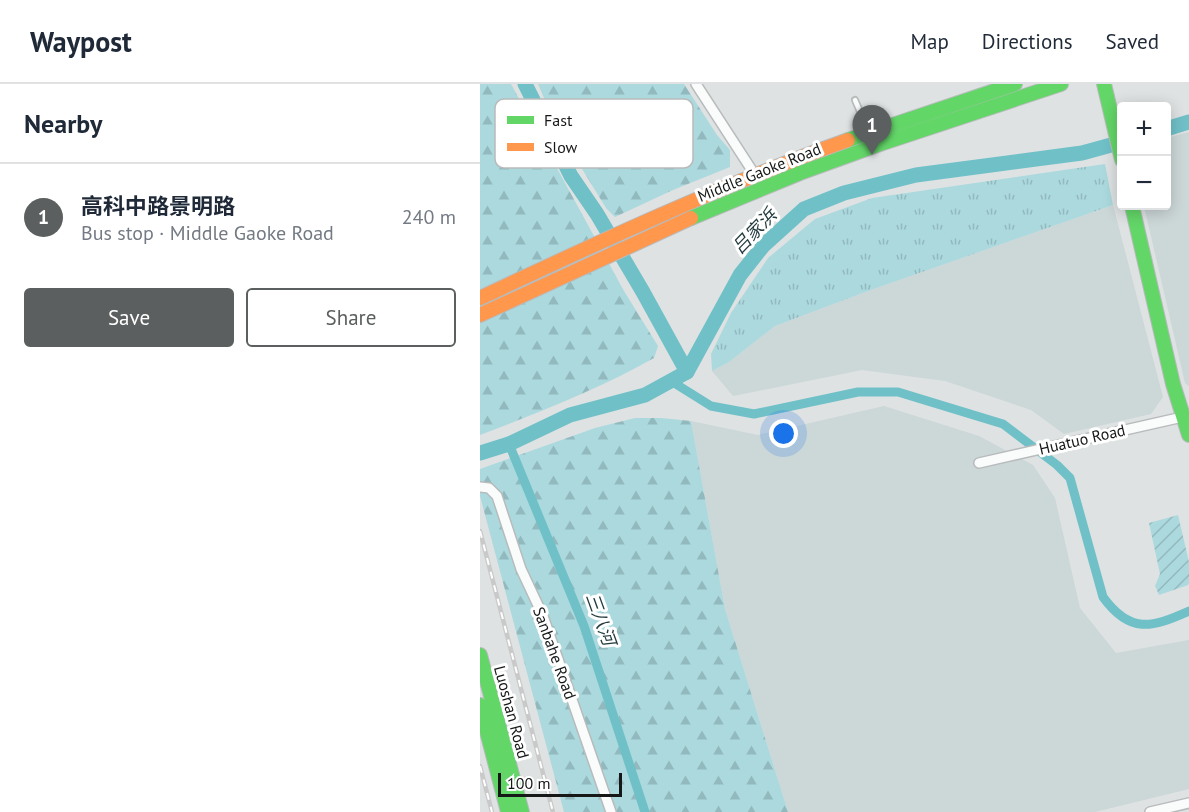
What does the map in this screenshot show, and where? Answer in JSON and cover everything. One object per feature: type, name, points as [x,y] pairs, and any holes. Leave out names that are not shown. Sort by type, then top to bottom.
[{"type":"main road","name":"Middle Gaoke Road","points":[[483,295],[628,238],[755,175],[870,132],[1015,84]]},
{"type":"main road","name":"Middle Gaoke Road","points":[[628,238],[708,210],[841,157],[1061,84]]},
{"type":"main road","points":[[1104,84],[1117,120]]},
{"type":"main road","points":[[1111,84],[1117,120]]},
{"type":"main road","points":[[1133,210],[1173,384],[1180,408],[1188,415]]},
{"type":"main road","points":[[1141,210],[1188,415],[1189,435]]},
{"type":"main road","name":"Middle Gaoke Road","points":[[480,315],[603,249]]},
{"type":"main road","name":"Luoshan Road","points":[[480,655],[522,812]]},
{"type":"main road","points":[[480,705],[508,812]]},
{"type":"street","points":[[696,84],[755,175]]},
{"type":"street","name":"Huatuo Road","points":[[979,463],[1188,415]]},
{"type":"street","name":"Sanbahe Road","points":[[480,487],[489,488],[497,496],[523,576],[543,616],[611,812]]},
{"type":"street","points":[[1150,812],[1189,803]]},
{"type":"lane","points":[[855,100],[870,132]]},
{"type":"shaded area","points":[[1189,132],[1189,386],[1185,383],[1145,210],[1171,210],[1171,137]]},
{"type":"shaded area","points":[[1113,205],[1163,397],[1151,414],[1064,434],[1031,410],[945,381],[862,370],[733,396],[712,371],[729,362],[775,326]]},
{"type":"shaded area","points":[[884,406],[979,436],[1033,465],[1055,498],[1080,608],[1116,653],[1189,640],[1189,789],[1095,812],[788,812],[725,609],[691,421],[758,435]]},
{"type":"green space","points":[[480,84],[511,84],[519,99],[495,99],[495,168],[557,168],[624,291],[658,346],[654,358],[612,380],[480,435]]},
{"type":"green space","points":[[538,84],[684,84],[717,135],[730,150],[730,167],[615,217],[606,208],[582,168],[693,168],[693,99],[544,99]]},
{"type":"green space","points":[[1105,164],[1113,205],[775,326],[729,362],[712,371],[711,354],[731,313],[768,258],[815,219],[872,198]]},
{"type":"green space","points":[[635,418],[691,421],[725,609],[788,812],[564,812],[480,496],[480,469],[595,428]]},
{"type":"green space","points":[[1178,515],[1189,562],[1189,583],[1159,595],[1155,586],[1160,574],[1149,523]]},
{"type":"waterway","name":"三八河","points":[[525,84],[532,99]]},
{"type":"waterway","name":"吕家浜","points":[[1171,127],[1189,122]]},
{"type":"waterway","name":"吕家浜","points":[[480,453],[509,444],[570,415],[645,395],[687,372],[740,275],[763,246],[804,209],[844,193],[916,175],[1082,153],[1117,143]]},
{"type":"waterway","name":"三八河","points":[[567,168],[643,292],[687,372]]},
{"type":"waterway","points":[[671,381],[711,406],[754,414],[858,392],[898,392],[1003,424],[1057,465],[1070,478],[1103,597],[1113,609],[1122,617],[1142,624],[1163,621],[1189,611]]},
{"type":"waterway","name":"三八河","points":[[509,444],[584,626],[645,812]]},
{"type":"railway","points":[[480,531],[553,812]]},
{"type":"railway","points":[[480,766],[492,812]]},
{"type":"traffic: fast","points":[[848,140],[1015,84]]},
{"type":"traffic: fast","points":[[691,218],[800,173],[1061,84]]},
{"type":"traffic: fast","points":[[1104,84],[1121,156]]},
{"type":"traffic: fast","points":[[1133,210],[1173,384],[1189,435]]},
{"type":"traffic: fast","points":[[480,655],[522,812]]},
{"type":"traffic: fast","points":[[480,705],[508,812]]},
{"type":"traffic: slow","points":[[480,298],[708,195],[848,140]]},
{"type":"traffic: slow","points":[[480,315],[691,218]]},
{"type":"place","name":"高科中路景明路","points":[[872,155]]}]
